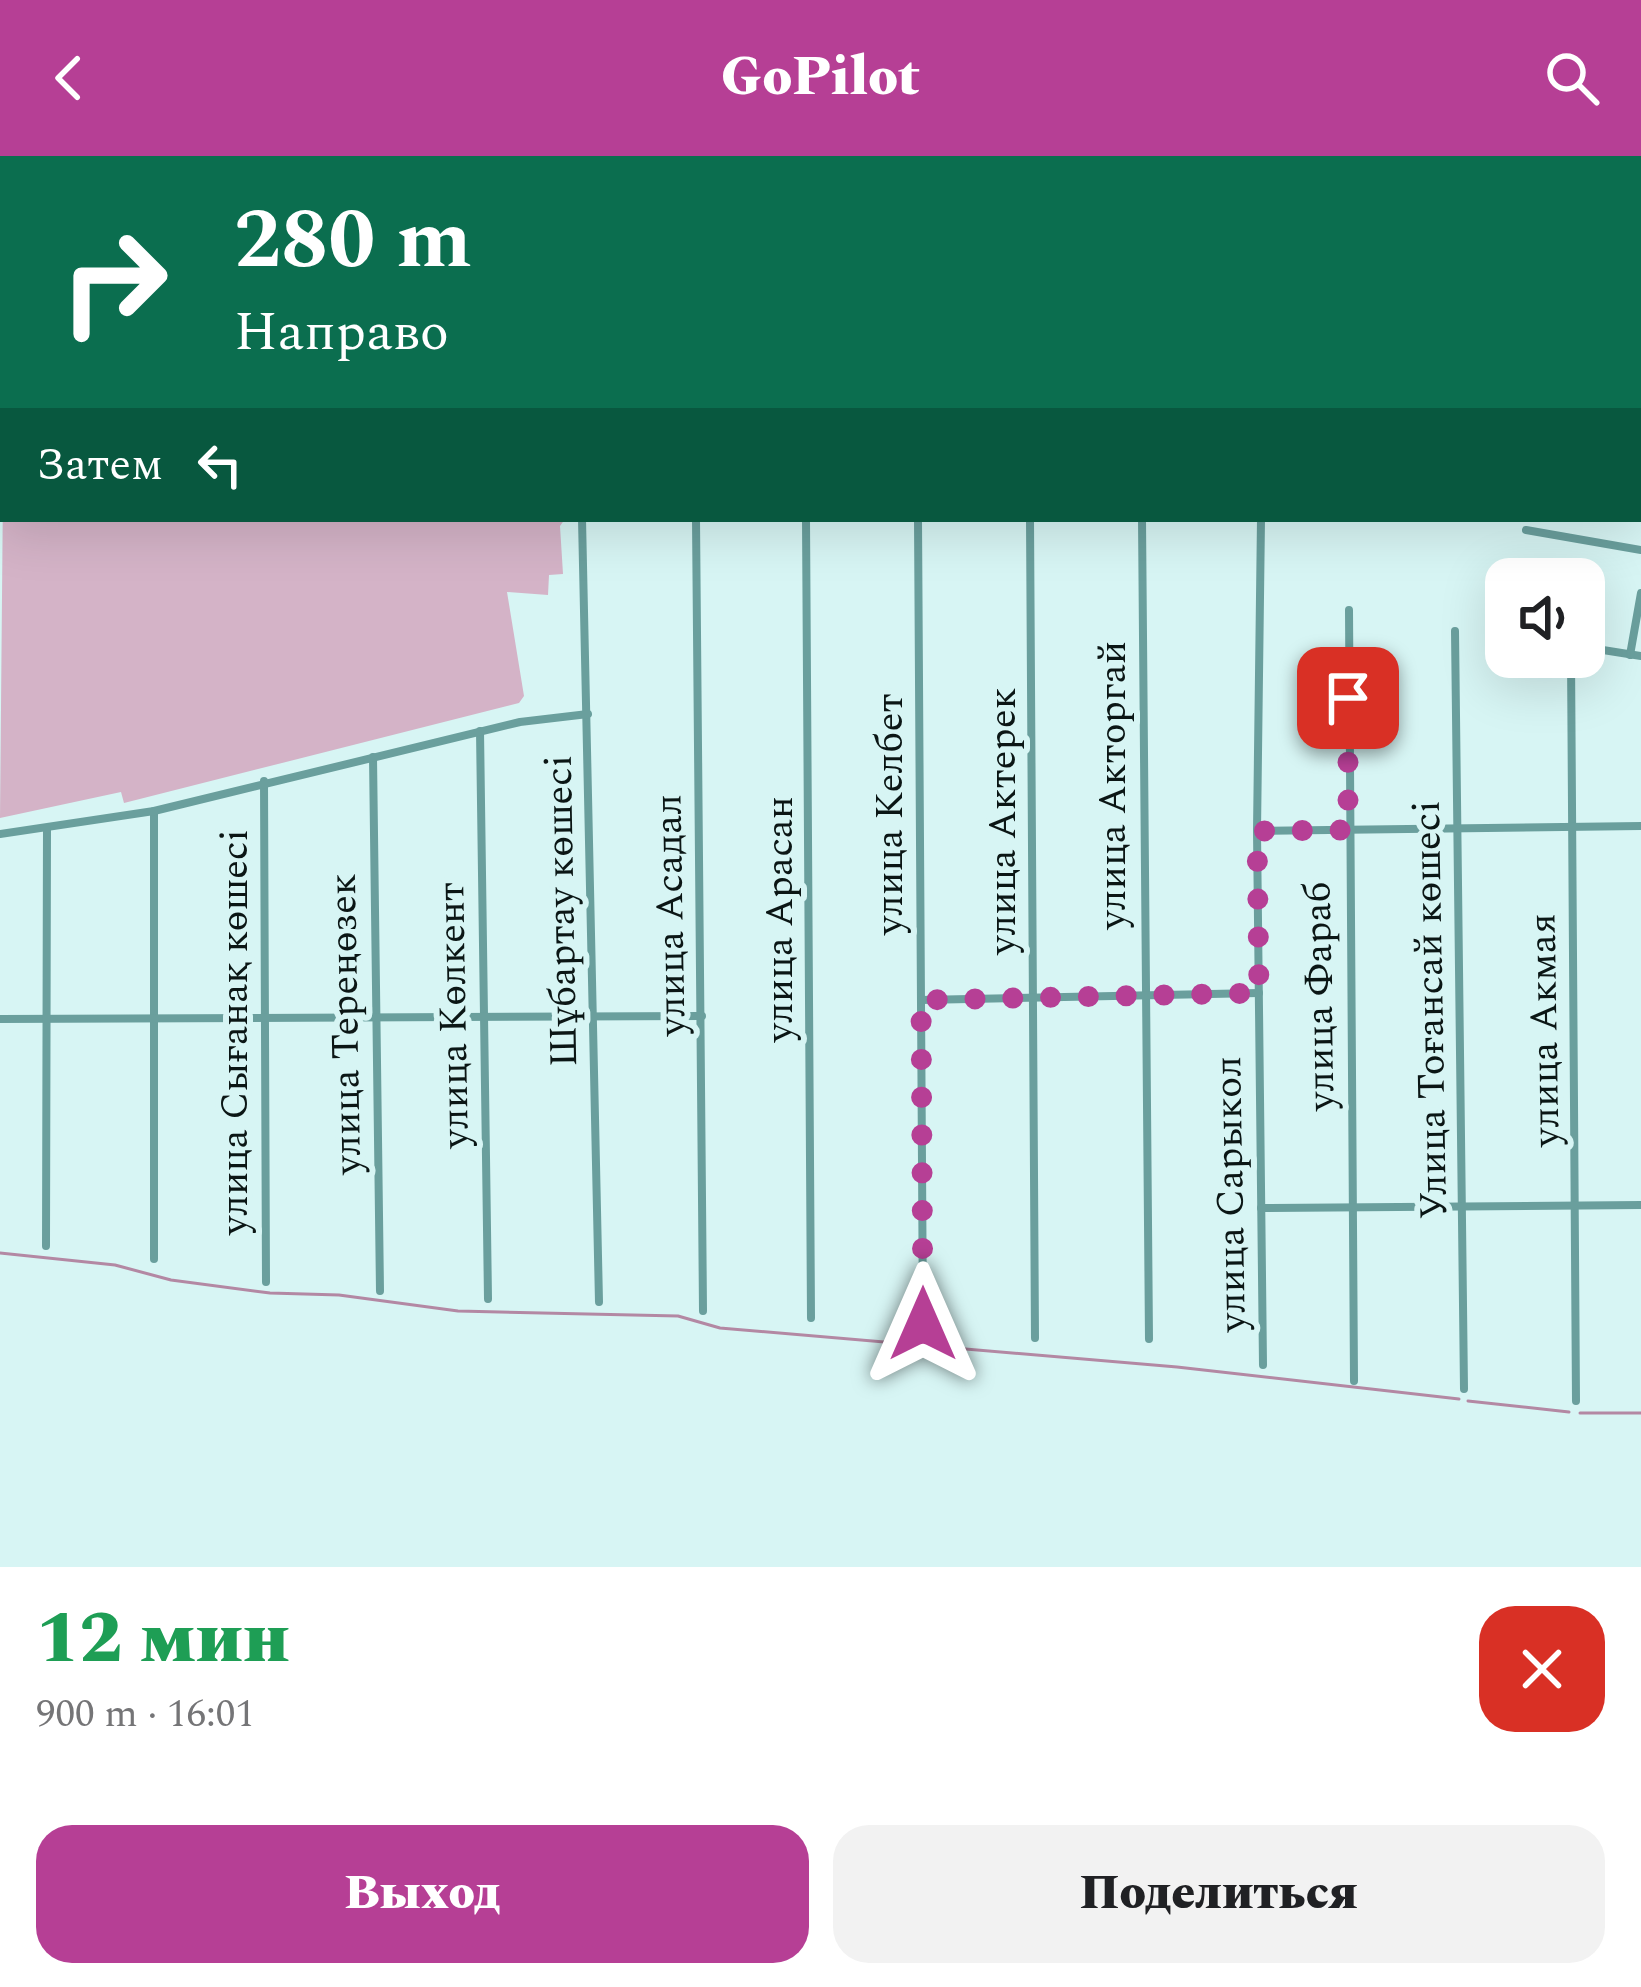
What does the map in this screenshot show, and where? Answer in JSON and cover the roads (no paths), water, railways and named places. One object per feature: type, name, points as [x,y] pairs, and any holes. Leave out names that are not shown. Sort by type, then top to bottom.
[{"type":"street","name":"Шұбартау көшесі","points":[[582,522],[599,1302]]},
{"type":"street","name":"улица Асадал","points":[[696,522],[704,1311]]},
{"type":"street","name":"улица Арасан","points":[[806,522],[811,1318]]},
{"type":"street","name":"улица Келбет","points":[[918,522],[923,1324]]},
{"type":"street","name":"улица Актерек","points":[[1030,522],[1035,1338]]},
{"type":"street","name":"улица Акторгай","points":[[1142,522],[1149,1339]]},
{"type":"street","name":"улица Сарыкол","points":[[1261,522],[1257,831],[1263,1365]]},
{"type":"street","points":[[1526,530],[1641,550]]},
{"type":"street","points":[[1630,655],[1641,592]]},
{"type":"street","name":"улица Фараб","points":[[1348,610],[1354,1382]]},
{"type":"street","name":"Улица Тоғансай көшесі","points":[[1456,631],[1464,1389]]},
{"type":"street","points":[[1605,651],[1641,656]]},
{"type":"street","name":"улица Акмая","points":[[1571,678],[1576,1401]]},
{"type":"street","points":[[0,834],[154,811],[520,722],[588,715]]},
{"type":"street","name":"улица Көлкент","points":[[480,731],[488,1299]]},
{"type":"street","name":"улица Тереңөзек","points":[[373,757],[380,1291]]},
{"type":"street","name":"улица Сығанақ көшесі","points":[[264,781],[266,1282]]},
{"type":"street","points":[[154,811],[154,1259]]},
{"type":"street","points":[[1257,831],[1641,826]]},
{"type":"street","points":[[46,1246],[47,828]]},
{"type":"street","points":[[921,1000],[1259,993]]},
{"type":"street","points":[[0,1019],[702,1016]]},
{"type":"street","points":[[1261,1208],[1641,1205]]},
{"type":"waterway","points":[[0,1253],[115,1265],[171,1280],[270,1293],[339,1295],[458,1311],[678,1316],[720,1328],[1177,1367],[1459,1399]]},
{"type":"waterway","points":[[1468,1401],[1569,1412]]},
{"type":"waterway","points":[[1580,1413],[1641,1413]]}]
